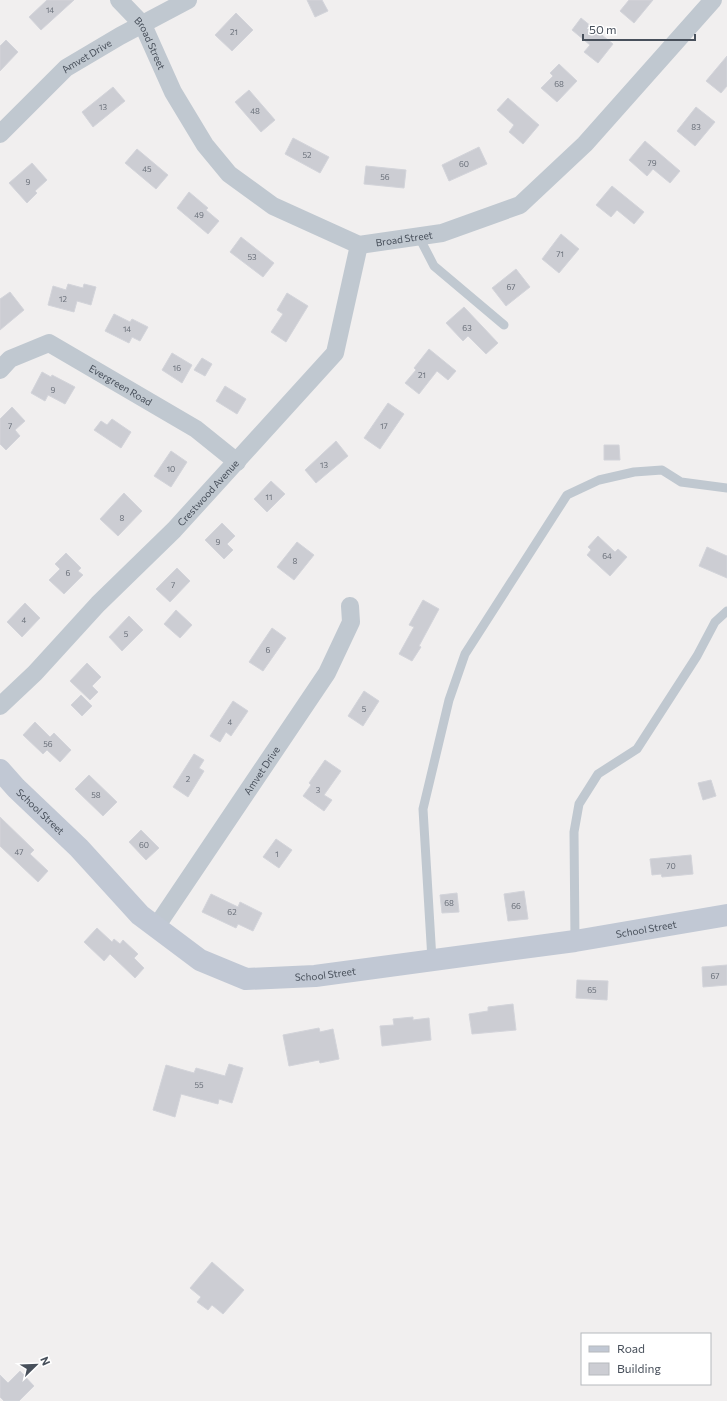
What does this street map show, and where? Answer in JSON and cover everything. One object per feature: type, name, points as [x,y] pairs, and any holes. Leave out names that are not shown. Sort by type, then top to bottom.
[{"type":"street","name":"Broad Street","points":[[118,0],[143,25],[173,92],[205,145],[229,174],[273,206],[359,245],[442,233],[520,205],[586,144],[713,0]]},
{"type":"street","name":"Amvet Drive","points":[[0,134],[66,68],[120,36],[188,0]]},
{"type":"street","name":"Crestwood Avenue","points":[[0,706],[35,673],[98,604],[174,530],[334,353],[359,245]]},
{"type":"street","name":"Evergreen Road","points":[[0,370],[10,359],[49,343],[196,429],[237,462]]},
{"type":"street","name":"Amvet Drive","points":[[156,927],[327,673],[351,622],[350,606]]},
{"type":"street","name":"School Street","points":[[2,776],[79,848],[140,915],[200,960],[246,979],[315,976],[575,940],[727,915]]},
{"type":"lane","points":[[419,237],[434,266],[504,325]]},
{"type":"lane","points":[[432,960],[423,809],[449,700],[465,654],[567,495],[599,480],[634,472],[662,470],[681,482],[727,488]]},
{"type":"lane","points":[[575,940],[574,832],[579,804],[598,774],[637,749],[697,656],[715,622],[727,611]]},
{"type":"building","points":[[47,0],[74,0],[41,30],[29,17]]},
{"type":"building","points":[[307,0],[322,0],[328,11],[315,17]]},
{"type":"building","points":[[629,0],[653,0],[634,23],[620,11]]},
{"type":"building","points":[[236,13],[253,30],[232,51],[215,35]]},
{"type":"building","points":[[581,18],[613,44],[598,63],[584,52],[590,45],[572,30]]},
{"type":"building","points":[[6,40],[18,52],[0,71],[0,46]]},
{"type":"building","points":[[727,56],[727,86],[721,93],[706,81]]},
{"type":"building","points":[[559,64],[577,81],[557,102],[541,88],[553,76],[550,73]]},
{"type":"building","points":[[113,87],[125,101],[93,127],[82,112]]},
{"type":"building","points":[[249,90],[275,120],[261,132],[235,102]]},
{"type":"building","points":[[508,98],[539,125],[523,144],[509,132],[514,125],[497,110]]},
{"type":"building","points":[[696,107],[715,122],[695,146],[677,131]]},
{"type":"building","points":[[293,138],[329,157],[320,173],[285,154]]},
{"type":"building","points":[[645,141],[680,171],[670,183],[653,169],[647,176],[629,160]]},
{"type":"building","points":[[479,147],[487,164],[449,181],[442,165]]},
{"type":"building","points":[[137,149],[168,175],[156,189],[125,163]]},
{"type":"building","points":[[32,163],[47,180],[35,191],[37,193],[27,203],[9,183]]},
{"type":"building","points":[[366,166],[406,170],[404,188],[364,184]]},
{"type":"building","points":[[612,186],[644,212],[634,224],[617,210],[611,217],[596,205]]},
{"type":"building","points":[[189,192],[208,208],[206,210],[219,221],[208,234],[177,208]]},
{"type":"building","points":[[561,234],[579,249],[559,273],[542,259]]},
{"type":"building","points":[[241,237],[274,263],[263,277],[230,252]]},
{"type":"building","points":[[516,269],[530,287],[506,306],[492,288]]},
{"type":"building","points":[[68,284],[83,288],[84,284],[96,287],[91,305],[77,301],[74,312],[48,305],[53,286],[66,290]]},
{"type":"building","points":[[10,292],[24,310],[0,330],[0,299]]},
{"type":"building","points":[[287,293],[308,306],[286,342],[271,332],[283,314],[277,310]]},
{"type":"building","points":[[464,307],[498,343],[486,354],[468,336],[463,341],[446,323]]},
{"type":"building","points":[[114,314],[130,322],[132,319],[148,327],[140,341],[132,337],[129,343],[105,331]]},
{"type":"building","points":[[429,349],[456,371],[448,380],[437,371],[419,394],[405,383],[416,370],[414,368]]},
{"type":"building","points":[[172,353],[192,365],[182,383],[162,370]]},
{"type":"building","points":[[202,358],[212,364],[205,376],[194,370]]},
{"type":"building","points":[[42,372],[51,377],[52,375],[75,387],[65,404],[48,395],[45,401],[31,393]]},
{"type":"building","points":[[225,386],[246,399],[237,414],[216,401]]},
{"type":"building","points":[[388,403],[404,414],[380,449],[364,438]]},
{"type":"building","points":[[12,407],[25,421],[15,430],[20,436],[6,450],[0,444],[0,419]]},
{"type":"building","points":[[112,419],[131,432],[121,448],[94,430],[101,421],[107,425]]},
{"type":"building","points":[[336,441],[348,456],[316,483],[305,470]]},
{"type":"building","points":[[604,445],[619,445],[620,460],[604,460]]},
{"type":"building","points":[[171,451],[187,462],[171,487],[154,476]]},
{"type":"building","points":[[271,481],[285,494],[267,512],[254,499]]},
{"type":"building","points":[[124,493],[142,511],[118,536],[100,519]]},
{"type":"building","points":[[222,523],[235,536],[227,544],[233,550],[224,559],[205,540]]},
{"type":"building","points":[[598,536],[615,552],[618,549],[627,557],[610,576],[587,555],[591,550],[588,547]]},
{"type":"building","points":[[297,542],[314,555],[294,580],[277,567]]},
{"type":"building","points":[[707,547],[727,556],[727,578],[699,566]]},
{"type":"building","points":[[66,553],[81,568],[78,571],[83,575],[64,594],[49,580],[60,569],[55,564]]},
{"type":"building","points":[[177,568],[190,581],[170,602],[156,589]]},
{"type":"building","points":[[423,600],[439,609],[419,646],[421,647],[412,661],[399,654],[414,627],[409,625]]},
{"type":"building","points":[[25,603],[40,618],[22,637],[7,622]]},
{"type":"building","points":[[176,610],[192,625],[180,638],[164,624]]},
{"type":"building","points":[[129,616],[143,630],[122,651],[109,637]]},
{"type":"building","points":[[272,628],[286,638],[263,671],[249,662]]},
{"type":"building","points":[[87,663],[101,677],[92,686],[98,692],[90,700],[70,681]]},
{"type":"building","points":[[364,691],[379,701],[363,726],[348,716]]},
{"type":"building","points":[[81,695],[92,706],[82,716],[71,705]]},
{"type":"building","points":[[233,701],[248,711],[231,736],[226,732],[220,742],[210,736]]},
{"type":"building","points":[[35,722],[50,737],[54,733],[71,750],[60,762],[47,750],[43,754],[23,735]]},
{"type":"building","points":[[194,754],[204,760],[199,768],[204,771],[188,797],[173,787]]},
{"type":"building","points":[[325,760],[341,771],[324,795],[332,800],[324,811],[303,796],[311,785],[309,783]]},
{"type":"building","points":[[89,775],[117,802],[103,816],[75,789]]},
{"type":"building","points":[[711,780],[716,796],[703,800],[698,783]]},
{"type":"building","points":[[0,817],[34,850],[30,854],[48,871],[38,882],[0,846]]},
{"type":"building","points":[[141,830],[159,848],[146,860],[129,842]]},
{"type":"building","points":[[276,839],[292,850],[279,868],[263,857]]},
{"type":"building","points":[[691,855],[693,874],[662,877],[661,874],[652,875],[650,859]]},
{"type":"building","points":[[524,891],[528,919],[508,921],[504,894]]},
{"type":"building","points":[[457,893],[459,912],[442,913],[440,895]]},
{"type":"building","points":[[211,894],[238,907],[240,902],[262,913],[253,931],[238,924],[236,928],[202,912]]},
{"type":"building","points":[[97,928],[112,942],[114,939],[120,944],[123,940],[138,954],[134,958],[144,968],[135,978],[110,954],[104,961],[84,942]]},
{"type":"building","points":[[727,965],[727,985],[703,987],[702,967]]},
{"type":"building","points":[[577,980],[608,981],[607,1000],[576,998]]},
{"type":"building","points":[[513,1004],[516,1030],[472,1034],[469,1014],[488,1011],[488,1007]]},
{"type":"building","points":[[413,1017],[413,1020],[429,1018],[431,1040],[382,1046],[380,1026],[394,1025],[393,1019]]},
{"type":"building","points":[[319,1028],[320,1032],[333,1029],[339,1059],[320,1063],[319,1060],[289,1066],[283,1035]]},
{"type":"building","points":[[229,1064],[243,1068],[232,1103],[219,1099],[218,1104],[181,1094],[175,1117],[153,1110],[166,1065],[194,1073],[196,1068],[225,1076]]},
{"type":"building","points":[[212,1262],[244,1290],[223,1314],[212,1305],[208,1310],[197,1302],[201,1297],[190,1288]]},
{"type":"building","points":[[20,1371],[34,1386],[19,1401],[4,1401],[0,1397],[0,1375],[8,1383]]}]
